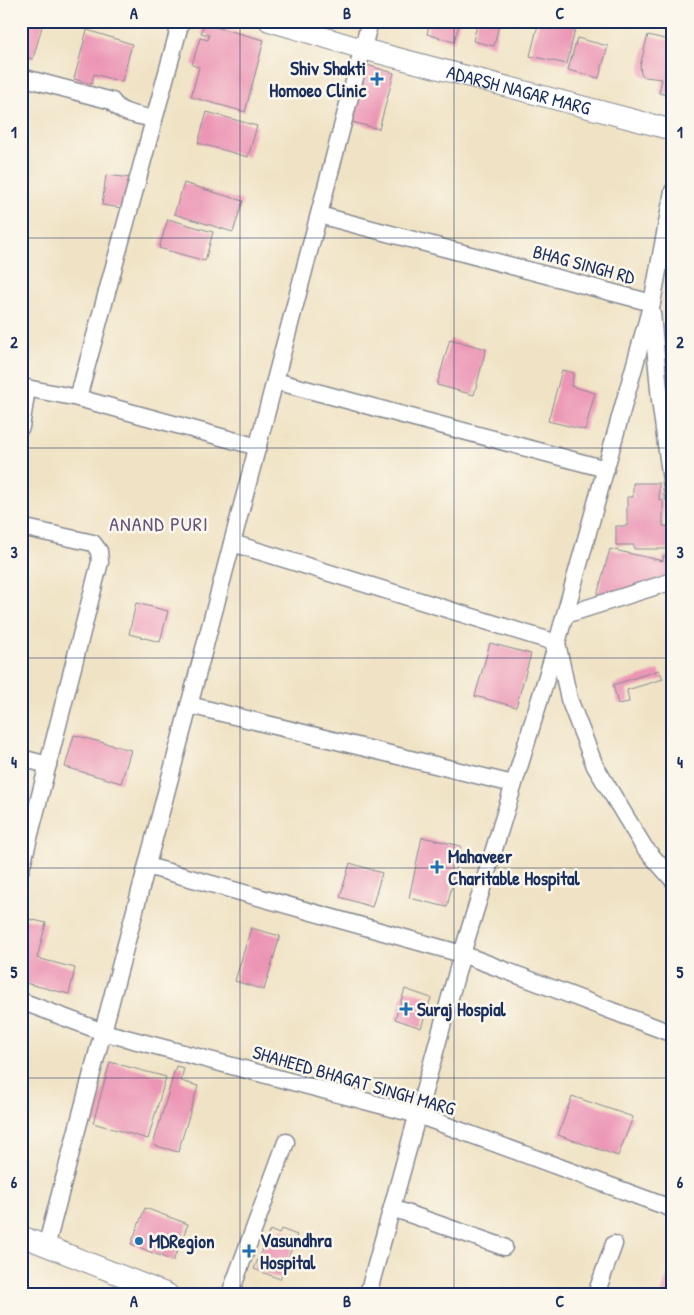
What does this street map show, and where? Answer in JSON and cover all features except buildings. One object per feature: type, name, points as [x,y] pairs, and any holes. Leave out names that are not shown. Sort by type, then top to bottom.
[{"type":"street","points":[[78,398],[181,21]]},
{"type":"street","name":"ADARSH NAGAR MARG","points":[[269,21],[363,49],[673,130]]},
{"type":"street","points":[[46,1247],[370,21]]},
{"type":"street","points":[[21,77],[98,96],[112,101],[116,108],[122,111],[154,119]]},
{"type":"street","points":[[368,1294],[462,954],[557,643],[652,303],[666,262],[673,191]]},
{"type":"street","name":"BHAG SINGH RD","points":[[319,215],[652,303],[667,399],[673,495]]},
{"type":"street","points":[[275,381],[606,469]]},
{"type":"street","points":[[21,427],[24,387],[78,398],[258,447]]},
{"type":"street","points":[[21,527],[93,543],[99,551],[100,562],[21,869]]},
{"type":"street","points":[[232,543],[557,643]]},
{"type":"street","points":[[565,615],[673,581]]},
{"type":"street","points":[[557,643],[569,699],[595,766],[644,847],[673,880]]},
{"type":"street","points":[[189,705],[514,784]]},
{"type":"street","points":[[21,758],[48,765]]},
{"type":"street","points":[[147,866],[462,954],[673,1034]]},
{"type":"street","name":"SHAHEED BHAGAT SINGH MARG","points":[[21,1001],[103,1032],[418,1115],[673,1209]]},
{"type":"street","points":[[230,1294],[286,1142]]},
{"type":"street","points":[[392,1208],[504,1246]]},
{"type":"street","points":[[21,1236],[168,1294]]},
{"type":"street","points":[[596,1294],[614,1244]]},
{"type":"place","name":"Shiv Shakti Homoeo Clinic","points":[[377,79]]},
{"type":"place","name":"Mahaveer Charitable Hospital","points":[[437,867]]},
{"type":"place","name":"Suraj Hospial","points":[[406,1009]]},
{"type":"place","name":"MDRegion","points":[[139,1241]]},
{"type":"place","name":"Vasundhra Hospital","points":[[249,1251]]},
{"type":"district","name":"ANAND PURI","points":[[159,524]]}]
